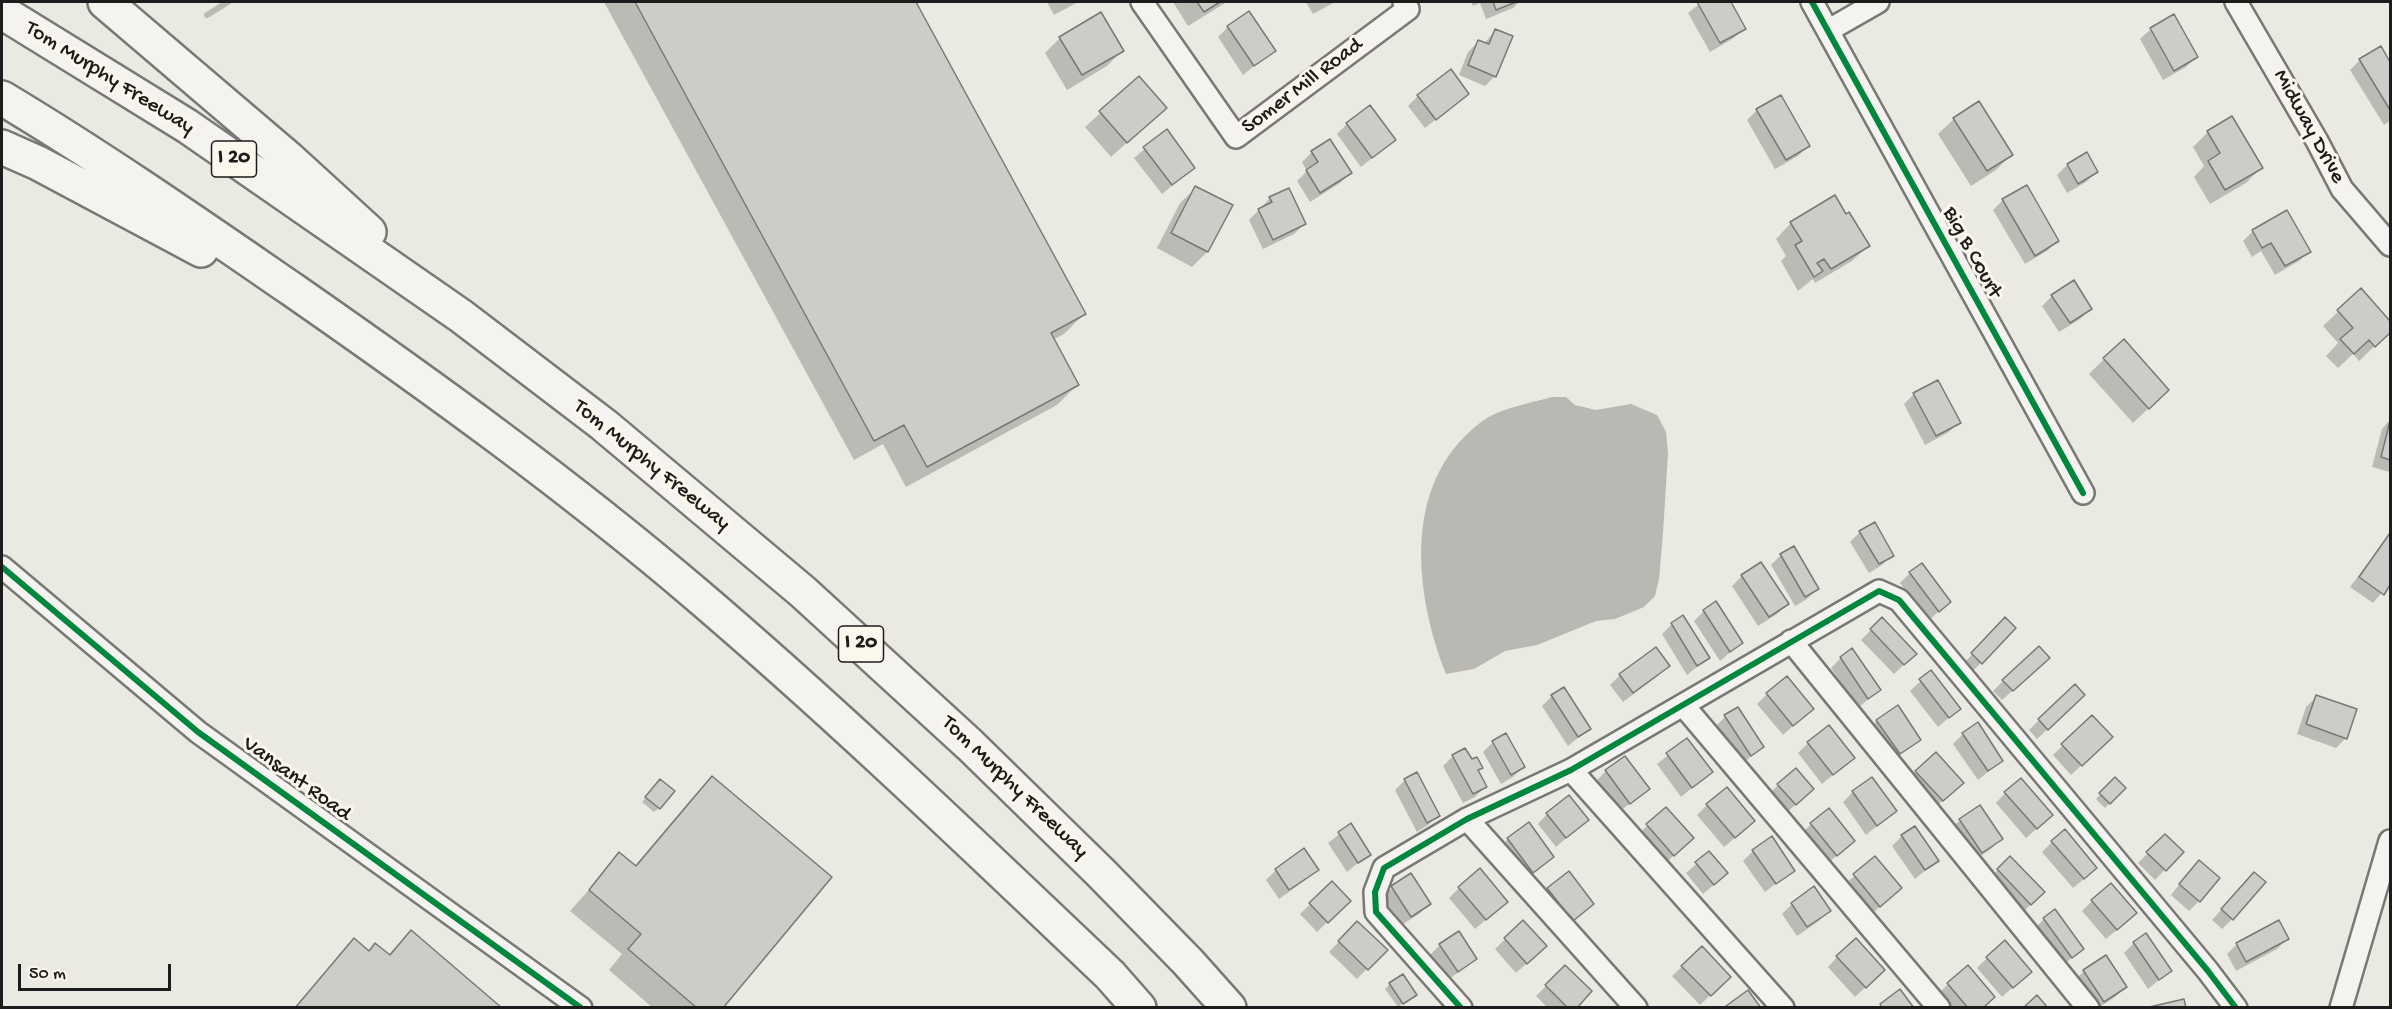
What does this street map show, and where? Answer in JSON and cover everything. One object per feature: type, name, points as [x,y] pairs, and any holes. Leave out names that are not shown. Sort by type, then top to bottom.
[{"type":"highway","points":[[105,2],[288,158],[461,316]]},
{"type":"highway","name":"Tom Murphy Freeway","points":[[2,12],[187,126],[461,316],[604,425],[803,591],[970,745],[1085,856],[1188,962],[1229,1008]]},
{"type":"highway","points":[[2,98],[138,183],[393,359],[553,478],[693,592],[807,691],[1084,950],[1139,1008]]},
{"type":"highway","points":[[2,147],[38,163],[161,227],[393,359]]},
{"type":"street","name":"Somer Mill Road","points":[[1142,2],[1236,137],[1408,9],[1404,2]]},
{"type":"street","name":"Big B Court","points":[[1812,2],[2083,494]]},
{"type":"street","points":[[1828,30],[1878,2]]},
{"type":"street","name":"Midway Drive","points":[[2235,2],[2317,141],[2342,189],[2391,245]]},
{"type":"street","name":"Vansant Road","points":[[2,567],[198,732],[581,1008]]},
{"type":"street","points":[[1461,1008],[1376,912],[1375,892],[1384,868],[1467,819],[1571,770],[1879,591],[1899,600],[2208,971],[2236,1008]]},
{"type":"street","points":[[1791,641],[2088,1008]]},
{"type":"street","points":[[1683,705],[1939,1008]]},
{"type":"street","points":[[1571,770],[1783,1008]]},
{"type":"street","points":[[1467,819],[1636,1008]]},
{"type":"street","points":[[2340,1008],[2391,842]]},
{"type":"shaded area","points":[[1552,397],[1566,397],[1575,405],[1596,410],[1631,404],[1657,415],[1666,432],[1668,453],[1663,533],[1659,579],[1655,596],[1644,607],[1615,619],[1596,621],[1537,645],[1505,651],[1474,669],[1446,674],[1426,607],[1422,571],[1422,536],[1428,502],[1440,471],[1459,442],[1487,418],[1510,408]]},
{"type":"building","points":[[635,2],[916,2],[1086,314],[1051,333],[1079,385],[927,467],[904,425],[874,441]]},
{"type":"building","points":[[1197,2],[1220,2],[1204,12]]},
{"type":"building","points":[[1493,2],[1516,2],[1496,10]]},
{"type":"building","points":[[1697,2],[1731,2],[1746,29],[1720,43]]},
{"type":"building","points":[[1249,11],[1276,51],[1254,66],[1227,26]]},
{"type":"building","points":[[1101,12],[1124,51],[1082,75],[1059,37]]},
{"type":"building","points":[[2174,14],[2198,57],[2174,71],[2150,28]]},
{"type":"building","points":[[1495,29],[1513,36],[1496,77],[1468,65],[1478,40],[1489,44]]},
{"type":"building","points":[[2381,46],[2390,62],[2390,110],[2359,59]]},
{"type":"building","points":[[1451,69],[1469,94],[1436,120],[1417,95]]},
{"type":"building","points":[[1139,76],[1167,108],[1127,143],[1099,111]]},
{"type":"building","points":[[1781,95],[1810,146],[1786,160],[1756,109]]},
{"type":"building","points":[[1979,101],[2013,155],[1987,171],[1953,118]]},
{"type":"building","points":[[1370,105],[1396,140],[1372,158],[1346,123]]},
{"type":"building","points":[[2232,116],[2263,168],[2225,190],[2208,161],[2220,153],[2207,131]]},
{"type":"building","points":[[1167,129],[1195,168],[1172,185],[1143,147]]},
{"type":"building","points":[[1330,139],[1352,173],[1320,193],[1306,170],[1318,162],[1311,151]]},
{"type":"building","points":[[2087,152],[2098,172],[2078,184],[2067,164]]},
{"type":"building","points":[[2027,185],[2059,241],[2035,256],[2002,199]]},
{"type":"building","points":[[1195,186],[1233,205],[1208,252],[1171,233]]},
{"type":"building","points":[[1289,188],[1306,224],[1273,240],[1258,209],[1272,202],[1269,197]]},
{"type":"building","points":[[1835,195],[1846,214],[1849,212],[1870,246],[1831,269],[1824,259],[1817,263],[1823,271],[1814,277],[1795,245],[1802,241],[1790,222]]},
{"type":"building","points":[[2287,210],[2311,252],[2285,266],[2271,243],[2262,248],[2252,230]]},
{"type":"building","points":[[2074,280],[2092,309],[2070,323],[2051,295]]},
{"type":"building","points":[[2361,288],[2390,321],[2390,333],[2375,347],[2369,340],[2354,354],[2340,339],[2353,328],[2337,310]]},
{"type":"building","points":[[2124,339],[2169,390],[2149,409],[2103,358]]},
{"type":"building","points":[[1938,380],[1961,423],[1936,436],[1913,393]]},
{"type":"building","points":[[2390,421],[2390,460],[2381,457]]},
{"type":"building","points":[[1875,522],[1894,556],[1879,564],[1859,531]]},
{"type":"building","points":[[2390,533],[2390,585],[2384,595],[2359,577]]},
{"type":"building","points":[[1794,546],[1819,589],[1805,597],[1780,554]]},
{"type":"building","points":[[1761,562],[1789,604],[1769,617],[1741,575]]},
{"type":"building","points":[[1922,563],[1951,602],[1939,612],[1909,572]]},
{"type":"building","points":[[1716,601],[1743,643],[1730,652],[1703,610]]},
{"type":"building","points":[[1683,615],[1710,658],[1697,666],[1671,623]]},
{"type":"building","points":[[1882,617],[1917,654],[1904,665],[1870,629]]},
{"type":"building","points":[[2005,617],[2016,628],[1982,664],[1971,653]]},
{"type":"building","points":[[2039,646],[2050,658],[2013,691],[2002,680]]},
{"type":"building","points":[[1656,647],[1670,666],[1633,693],[1619,674]]},
{"type":"building","points":[[1852,648],[1881,690],[1868,699],[1840,657]]},
{"type":"building","points":[[1931,670],[1961,709],[1949,718],[1919,679]]},
{"type":"building","points":[[1787,676],[1814,709],[1793,726],[1766,693]]},
{"type":"building","points":[[2075,684],[2085,695],[2048,730],[2038,719]]},
{"type":"building","points":[[1564,687],[1591,729],[1578,737],[1551,695]]},
{"type":"building","points":[[2316,695],[2357,709],[2347,739],[2306,724]]},
{"type":"building","points":[[1898,705],[1921,740],[1900,754],[1876,720]]},
{"type":"building","points":[[1738,707],[1764,747],[1751,756],[1724,715]]},
{"type":"building","points":[[2092,715],[2113,737],[2082,766],[2061,744]]},
{"type":"building","points":[[1978,722],[2003,761],[1988,771],[1962,733]]},
{"type":"building","points":[[1829,725],[1855,758],[1833,775],[1807,742]]},
{"type":"building","points":[[1506,733],[1525,767],[1511,775],[1492,741]]},
{"type":"building","points":[[1687,738],[1713,772],[1692,788],[1666,753]]},
{"type":"building","points":[[1465,748],[1472,759],[1477,757],[1483,768],[1478,770],[1487,787],[1473,794],[1452,755]]},
{"type":"building","points":[[1936,752],[1964,783],[1943,801],[1915,771]]},
{"type":"building","points":[[1625,756],[1650,789],[1630,804],[1605,770]]},
{"type":"building","points":[[1796,768],[1814,789],[1796,805],[1777,784]]},
{"type":"building","points":[[1417,772],[1440,816],[1427,823],[1404,779]]},
{"type":"building","points":[[712,776],[832,877],[723,1008],[697,1008],[628,949],[641,934],[589,890],[619,852],[636,866]]},
{"type":"building","points":[[1872,777],[1897,811],[1877,826],[1852,791]]},
{"type":"building","points":[[2115,777],[2126,788],[2110,804],[2099,793]]},
{"type":"building","points":[[2021,778],[2053,815],[2037,829],[2004,792]]},
{"type":"building","points":[[660,779],[675,791],[660,809],[645,797]]},
{"type":"building","points":[[1727,787],[1755,821],[1735,838],[1706,804]]},
{"type":"building","points":[[1569,795],[1589,820],[1566,838],[1546,813]]},
{"type":"building","points":[[1980,805],[2003,839],[1982,853],[1959,819]]},
{"type":"building","points":[[1666,807],[1694,838],[1674,856],[1646,824]]},
{"type":"building","points":[[1829,808],[1855,841],[1837,856],[1810,823]]},
{"type":"building","points":[[1529,822],[1554,857],[1533,873],[1507,838]]},
{"type":"building","points":[[1351,823],[1371,855],[1358,863],[1338,832]]},
{"type":"building","points":[[1915,826],[1939,861],[1925,870],[1901,835]]},
{"type":"building","points":[[2065,829],[2097,868],[2084,879],[2051,841]]},
{"type":"building","points":[[2165,834],[2184,852],[2166,871],[2146,852]]},
{"type":"building","points":[[1772,836],[1795,871],[1776,884],[1752,850]]},
{"type":"building","points":[[1304,848],[1319,870],[1289,890],[1275,869]]},
{"type":"building","points":[[1709,851],[1728,873],[1714,885],[1695,862]]},
{"type":"building","points":[[1875,856],[1902,888],[1880,907],[1853,874]]},
{"type":"building","points":[[2010,856],[2045,892],[2031,905],[1997,869]]},
{"type":"building","points":[[2199,860],[2220,878],[2200,902],[2179,884]]},
{"type":"building","points":[[1480,868],[1508,902],[1486,920],[1458,887]]},
{"type":"building","points":[[1569,871],[1594,904],[1573,921],[1547,888]]},
{"type":"building","points":[[2254,872],[2266,882],[2233,920],[2221,909]]},
{"type":"building","points":[[1411,873],[1431,904],[1411,917],[1391,886]]},
{"type":"building","points":[[1332,881],[1351,901],[1328,923],[1309,903]]},
{"type":"building","points":[[2111,883],[2137,913],[2117,930],[2091,900]]},
{"type":"building","points":[[1814,886],[1831,911],[1807,927],[1791,903]]},
{"type":"building","points":[[2055,909],[2084,949],[2072,958],[2043,918]]},
{"type":"building","points":[[1523,920],[1547,946],[1527,964],[1504,938]]},
{"type":"building","points":[[2279,920],[2289,939],[2246,962],[2236,943]]},
{"type":"building","points":[[1357,921],[1388,950],[1368,970],[1338,941]]},
{"type":"building","points":[[411,930],[502,1008],[295,1008],[354,938],[369,951],[375,943],[390,955]]},
{"type":"building","points":[[1459,931],[1477,959],[1458,972],[1439,944]]},
{"type":"building","points":[[2146,933],[2172,971],[2159,980],[2133,942]]},
{"type":"building","points":[[1856,938],[1885,970],[1866,988],[1836,956]]},
{"type":"building","points":[[2005,940],[2032,972],[2013,988],[1986,957]]},
{"type":"building","points":[[1702,946],[1731,977],[1711,996],[1681,966]]},
{"type":"building","points":[[2106,955],[2127,987],[2104,1002],[2083,970]]},
{"type":"building","points":[[1565,965],[1592,991],[1577,1008],[1568,1008],[1545,985]]},
{"type":"building","points":[[1968,965],[1995,997],[1983,1008],[1968,1008],[1947,983]]},
{"type":"building","points":[[1403,974],[1417,995],[1403,1004],[1389,983]]},
{"type":"building","points":[[1900,989],[1914,1008],[1882,1008],[1880,1004]]},
{"type":"building","points":[[1748,990],[1761,1008],[1727,1008],[1726,1006]]},
{"type":"building","points":[[2037,995],[2048,1008],[2024,1007]]},
{"type":"building","points":[[2184,999],[2186,1008],[2145,1008]]},
{"type":"waterway","points":[[207,15],[228,2]]},
{"type":"cycle path","points":[[1812,2],[2083,493]]},
{"type":"cycle path","points":[[2,567],[198,732],[581,1008]]},
{"type":"cycle path","points":[[1461,1008],[1376,912],[1375,892],[1384,868],[1467,819],[1571,770],[1879,591],[1899,600],[2208,971],[2236,1008]]}]
